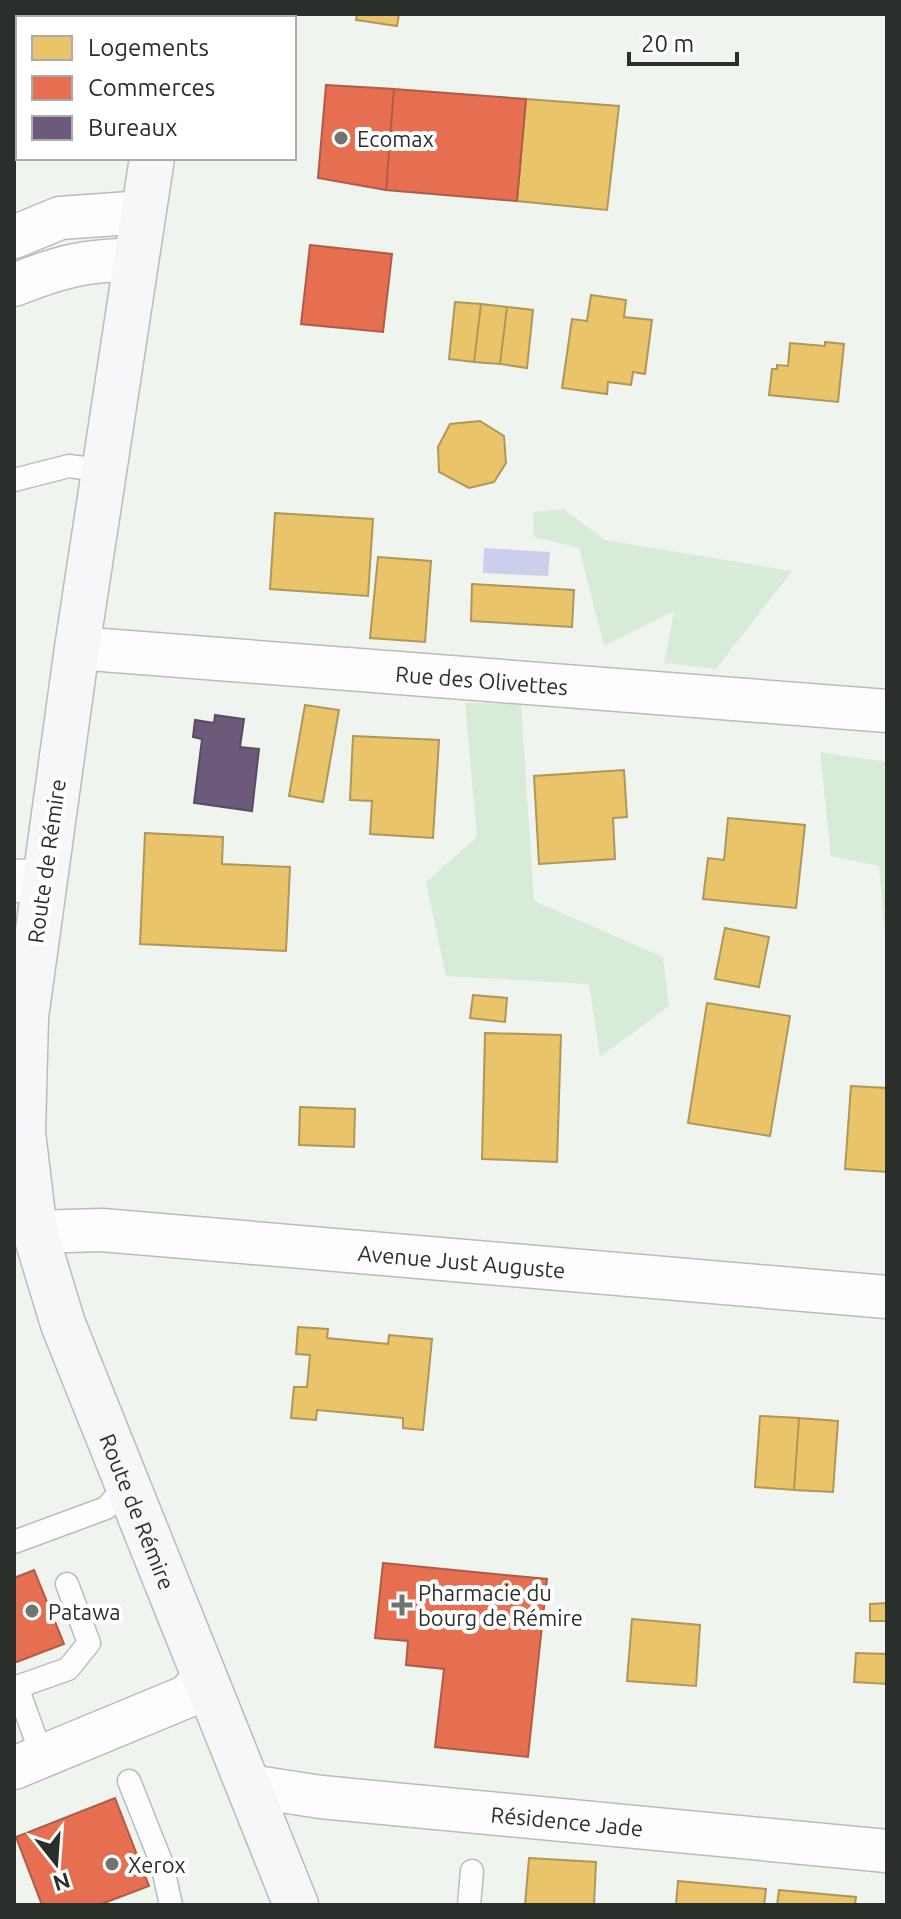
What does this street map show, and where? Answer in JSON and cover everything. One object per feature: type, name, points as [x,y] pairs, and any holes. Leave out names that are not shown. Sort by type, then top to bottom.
[{"type":"main road","name":"Route de Rémire","points":[[152,160],[77,648],[28,880],[26,1017],[19,1097],[35,1232],[63,1324],[296,1905]]},
{"type":"street","points":[[14,237],[60,218],[144,212]]},
{"type":"street","points":[[14,285],[61,266],[104,259],[137,260]]},
{"type":"street","name":"Rue des Olivettes","points":[[77,648],[887,711]]},
{"type":"street","name":"Avenue Just Auguste","points":[[35,1232],[102,1230],[887,1297]]},
{"type":"street","points":[[28,1762],[188,1696],[204,1677]]},
{"type":"street","name":"Résidence Jade","points":[[249,1786],[321,1797],[887,1851]]},
{"type":"lane","points":[[14,480],[69,466],[106,471]]},
{"type":"lane","points":[[14,1542],[106,1508],[127,1485]]},
{"type":"lane","points":[[28,1762],[15,1687],[68,1669],[89,1643],[67,1584]]},
{"type":"lane","points":[[129,1781],[162,1864],[171,1905]]},
{"type":"lane","points":[[469,1905],[472,1871]]},
{"type":"green space","points":[[563,509],[605,540],[792,571],[716,669],[664,663],[674,611],[604,646],[579,548],[534,537],[533,512]]},
{"type":"green space","points":[[465,703],[521,704],[534,901],[663,957],[669,1006],[600,1057],[589,984],[446,976],[426,882],[477,837]]},
{"type":"green space","points":[[820,752],[887,762],[887,956],[879,866],[831,856]]},
{"type":"water","points":[[484,548],[550,552],[548,576],[483,573]]},
{"type":"building: Logements","points":[[22,14],[85,14],[43,16]]},
{"type":"building: Logements","points":[[357,14],[399,14],[397,26],[356,20]]},
{"type":"building: Logements","points":[[526,99],[619,106],[607,210],[517,201]]},
{"type":"building: Logements","points":[[591,295],[626,300],[624,317],[652,320],[645,374],[633,372],[631,385],[608,382],[607,394],[562,388],[572,319],[587,321]]},
{"type":"building: Logements","points":[[455,302],[481,304],[474,362],[449,359]]},
{"type":"building: Logements","points":[[481,304],[507,307],[500,364],[474,362]]},
{"type":"building: Logements","points":[[507,307],[533,310],[527,368],[500,364]]},
{"type":"building: Logements","points":[[825,342],[844,344],[838,402],[769,395],[772,369],[777,369],[777,365],[788,366],[790,343],[825,346]]},
{"type":"building: Logements","points":[[480,421],[504,436],[506,463],[494,482],[469,488],[439,472],[438,447],[450,424]]},
{"type":"building: Logements","points":[[275,513],[373,519],[368,596],[270,589]]},
{"type":"building: Logements","points":[[378,557],[431,561],[425,642],[370,638]]},
{"type":"building: Logements","points":[[472,584],[574,590],[572,627],[471,621]]},
{"type":"building: Logements","points":[[305,705],[339,710],[323,802],[289,796]]},
{"type":"building: Logements","points":[[353,736],[439,740],[433,838],[370,834],[372,801],[350,800]]},
{"type":"building: Logements","points":[[624,770],[627,817],[613,818],[615,859],[539,864],[534,776]]},
{"type":"building: Logements","points":[[728,818],[805,825],[796,908],[703,899],[708,858],[724,860]]},
{"type":"building: Logements","points":[[145,833],[223,837],[222,864],[290,867],[286,951],[140,944]]},
{"type":"building: Logements","points":[[725,928],[769,937],[759,987],[715,979]]},
{"type":"building: Logements","points":[[473,995],[507,998],[505,1022],[470,1018]]},
{"type":"building: Logements","points":[[707,1003],[790,1016],[770,1136],[688,1123]]},
{"type":"building: Logements","points":[[485,1033],[561,1035],[557,1162],[482,1159]]},
{"type":"building: Logements","points":[[851,1086],[887,1088],[887,1172],[845,1169]]},
{"type":"building: Logements","points":[[300,1107],[355,1109],[354,1147],[299,1145]]},
{"type":"building: Logements","points":[[298,1327],[328,1329],[327,1338],[388,1344],[389,1335],[432,1339],[423,1430],[403,1428],[403,1418],[317,1410],[316,1420],[291,1418],[294,1387],[307,1387],[310,1355],[296,1354]]},
{"type":"building: Logements","points":[[760,1416],[799,1418],[794,1490],[755,1487]]},
{"type":"building: Logements","points":[[799,1418],[838,1421],[833,1492],[794,1490]]},
{"type":"building: Logements","points":[[887,1603],[887,1621],[870,1621],[870,1604]]},
{"type":"building: Logements","points":[[632,1619],[700,1625],[696,1686],[627,1681]]},
{"type":"building: Logements","points":[[856,1653],[887,1654],[887,1684],[854,1682]]},
{"type":"building: Logements","points":[[529,1858],[596,1862],[594,1905],[525,1905]]},
{"type":"building: Logements","points":[[678,1881],[766,1889],[764,1905],[676,1905]]},
{"type":"building: Logements","points":[[779,1890],[856,1897],[855,1905],[777,1905]]},
{"type":"building: Commerces","points":[[326,85],[394,89],[386,190],[318,178]]},
{"type":"building: Commerces","points":[[394,89],[526,99],[517,201],[386,190]]},
{"type":"building: Commerces","points":[[310,245],[392,254],[383,332],[301,324]]},
{"type":"building: Commerces","points":[[383,1563],[547,1579],[528,1757],[435,1747],[444,1669],[406,1665],[408,1641],[375,1638]]},
{"type":"building: Commerces","name":"Patawa","points":[[34,1570],[64,1644],[14,1663],[14,1578]]},
{"type":"building: Commerces","points":[[115,1798],[149,1886],[99,1905],[42,1905],[16,1837]]},
{"type":"building: Bureaux","points":[[215,715],[244,719],[240,747],[259,749],[252,811],[194,803],[202,739],[193,737],[195,720],[214,723]]},
{"type":"place","name":"Ecomax","points":[[341,138]]},
{"type":"place","name":"Pharmacie du bourg de Rémire","points":[[402,1605]]},
{"type":"place","name":"Patawa","points":[[32,1611]]},
{"type":"place","name":"Xerox","points":[[112,1864]]}]
